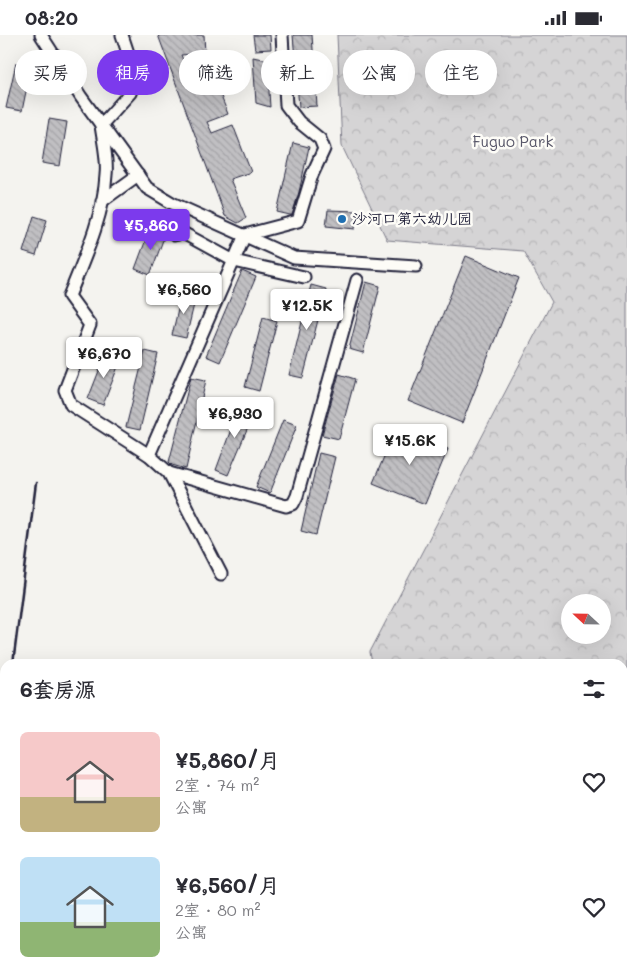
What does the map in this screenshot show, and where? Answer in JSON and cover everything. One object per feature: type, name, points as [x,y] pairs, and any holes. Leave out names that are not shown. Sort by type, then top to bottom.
[{"type":"street","points":[[41,35],[146,188],[172,203],[294,258],[416,267]]},
{"type":"street","points":[[122,35],[136,77],[130,93],[101,125],[107,173],[102,201],[86,254],[69,296],[90,325],[66,390],[71,405],[149,455],[169,473],[221,574]]},
{"type":"street","points":[[245,235],[298,221],[312,175],[324,149],[320,139],[299,122],[286,105],[282,35]]},
{"type":"street","points":[[102,201],[138,175]]},
{"type":"street","points":[[174,235],[183,233],[234,261],[304,277]]},
{"type":"street","points":[[149,455],[245,235]]},
{"type":"street","points":[[169,473],[286,506],[293,504],[357,280]]},
{"type":"green space","name":"Fuguo Park","points":[[337,35],[627,35],[627,659],[371,659],[370,652],[552,302],[523,251],[387,240],[342,146]]},
{"type":"building","points":[[158,35],[204,35],[205,50],[179,50],[179,92],[169,65],[169,50],[164,50]]},
{"type":"building","points":[[253,35],[270,35],[271,49],[255,50]]},
{"type":"building","points":[[293,35],[312,35],[313,50],[294,50]]},
{"type":"building","points":[[253,57],[261,59],[261,95],[269,95],[270,107],[256,103]]},
{"type":"building","points":[[15,68],[15,95],[25,95],[22,111],[6,108]]},
{"type":"building","points":[[180,95],[220,95],[228,114],[207,122],[212,133],[233,125],[251,172],[230,179],[246,218],[238,223],[225,216]]},
{"type":"building","points":[[298,95],[316,95],[317,106],[299,107]]},
{"type":"building","points":[[49,119],[67,122],[60,166],[42,163]]},
{"type":"building","points":[[293,143],[309,147],[299,192],[292,215],[290,215],[277,212]]},
{"type":"building","name":"沙河口第六幼儿园","points":[[328,210],[357,211],[355,229],[326,226]]},
{"type":"building","points":[[34,216],[47,220],[36,256],[23,252]]},
{"type":"building","points":[[151,226],[166,232],[150,275],[135,269]]},
{"type":"building","points":[[466,256],[519,278],[462,423],[408,401]]},
{"type":"building","points":[[242,271],[256,277],[220,362],[206,356]]},
{"type":"building","points":[[366,282],[380,286],[363,353],[349,349]]},
{"type":"building","points":[[311,285],[326,289],[303,378],[289,375]]},
{"type":"building","points":[[182,293],[196,296],[186,338],[172,335]]},
{"type":"building","points":[[263,317],[277,321],[259,391],[245,387]]},
{"type":"building","points":[[145,351],[158,354],[140,430],[126,427]]},
{"type":"building","points":[[106,353],[121,359],[103,405],[88,399]]},
{"type":"building","points":[[339,374],[355,379],[339,439],[322,435]]},
{"type":"building","points":[[191,377],[206,380],[186,469],[172,465],[169,462]]},
{"type":"building","points":[[240,405],[255,411],[228,475],[216,470]]},
{"type":"building","points":[[283,420],[297,425],[270,493],[256,487]]},
{"type":"building","points":[[396,428],[448,449],[425,504],[373,483]]},
{"type":"building","points":[[319,453],[335,457],[316,535],[301,531]]},
{"type":"railway","points":[[14,659],[36,483]]},
{"type":"place","name":"沙河口第六幼儿园","points":[[342,219]]}]
